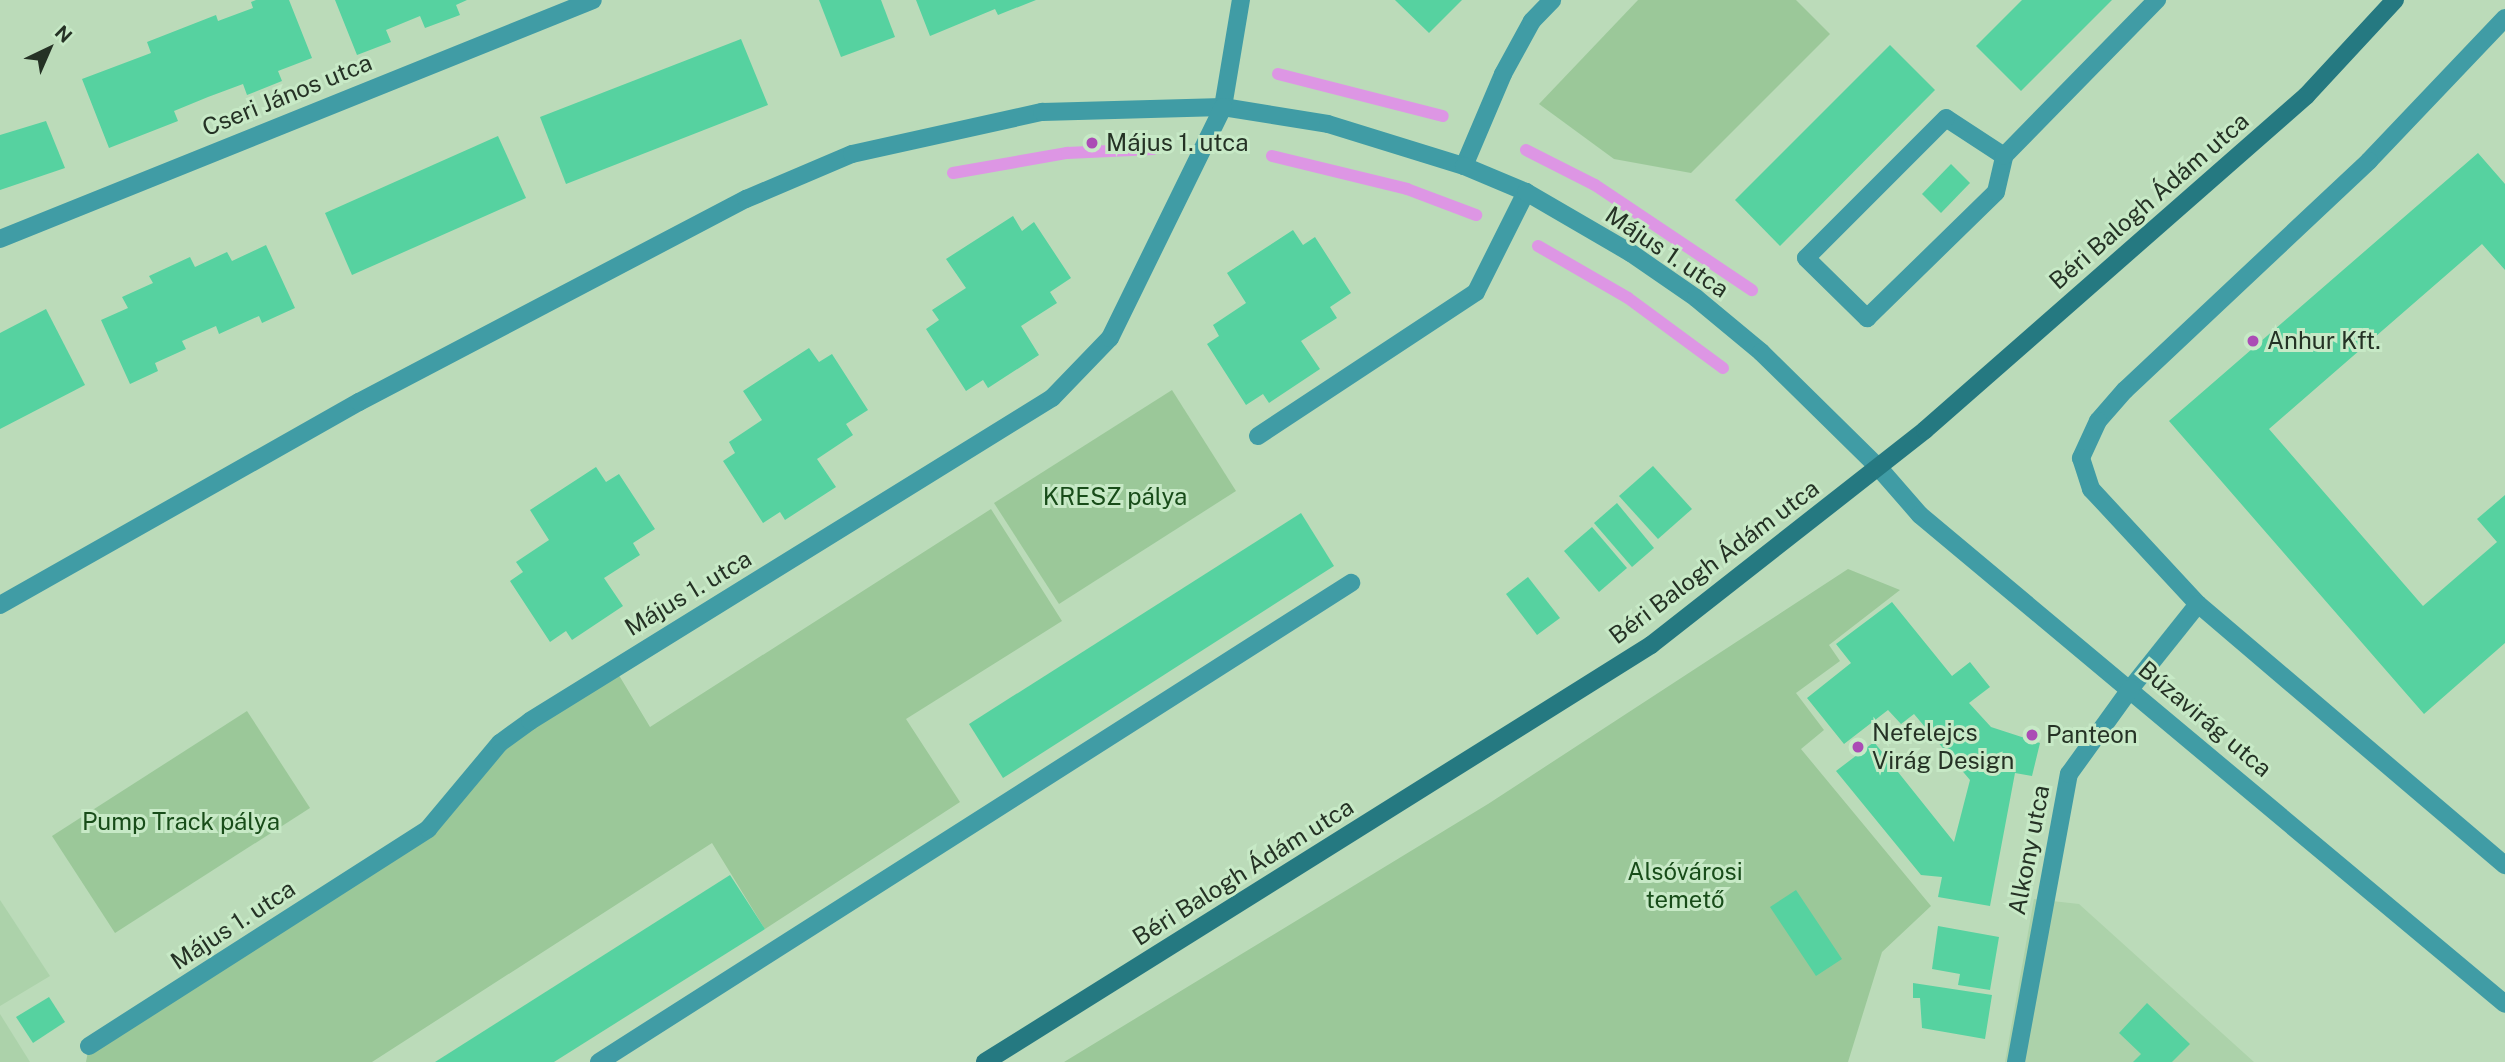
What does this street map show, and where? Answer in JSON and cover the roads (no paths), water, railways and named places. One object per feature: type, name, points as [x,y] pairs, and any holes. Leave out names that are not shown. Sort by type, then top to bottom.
[{"type":"street","name":"Cseri János utca","points":[[0,239],[593,0]]},
{"type":"street","points":[[1223,107],[1241,0]]},
{"type":"street","points":[[1464,166],[1503,74],[1532,21],[1552,0]]},
{"type":"street","points":[[2004,156],[1946,118],[1805,258],[1867,318],[1996,192],[2004,156],[2157,0]]},
{"type":"street","name":"Béri Balogh Ádám utca","points":[[985,1062],[1651,645],[1878,468],[2306,96],[2395,0]]},
{"type":"street","points":[[2505,18],[2369,162],[2125,390],[2098,421],[2081,458],[2091,489],[2198,604],[2505,865]]},
{"type":"street","name":"Május 1. utca","points":[[89,1046],[428,829],[500,743],[530,720],[1052,398],[1110,338],[1223,107]]},
{"type":"street","name":"Május 1. utca","points":[[0,604],[359,402],[746,199],[852,153],[1042,112],[1223,107],[1328,124],[1464,166],[1526,192],[1631,253],[1696,298],[1761,352],[1878,468]]},
{"type":"street","points":[[1258,436],[1476,292],[1526,192]]},
{"type":"street","name":"Búzavirág utca","points":[[1878,468],[1920,515],[2131,688],[2505,1004]]},
{"type":"street","points":[[599,1062],[1351,583]]},
{"type":"street","name":"Alkony utca","points":[[2016,1062],[2069,774],[2131,688],[2198,604]]},
{"type":"waterway","points":[[1278,74],[1443,116]]},
{"type":"waterway","points":[[953,173],[1067,153],[1153,149]]},
{"type":"waterway","points":[[1526,150],[1595,185],[1752,290]]},
{"type":"waterway","points":[[1272,156],[1407,189],[1476,215]]},
{"type":"waterway","points":[[1538,246],[1628,298],[1723,368]]},
{"type":"place","name":"Május 1. utca","points":[[1092,143]]},
{"type":"place","name":"Anhur Kft.","points":[[2253,341]]},
{"type":"place","name":"Panteon","points":[[2032,735]]},
{"type":"place","name":"Nefelejcs Virág Design","points":[[1858,747]]},
{"type":"park label","name":"KRESZ pálya","points":[[1115,497]]},
{"type":"park label","name":"Pump Track pálya","points":[[181,822]]},
{"type":"park label","name":"Alsóvárosi temető","points":[[1685,886]]}]
